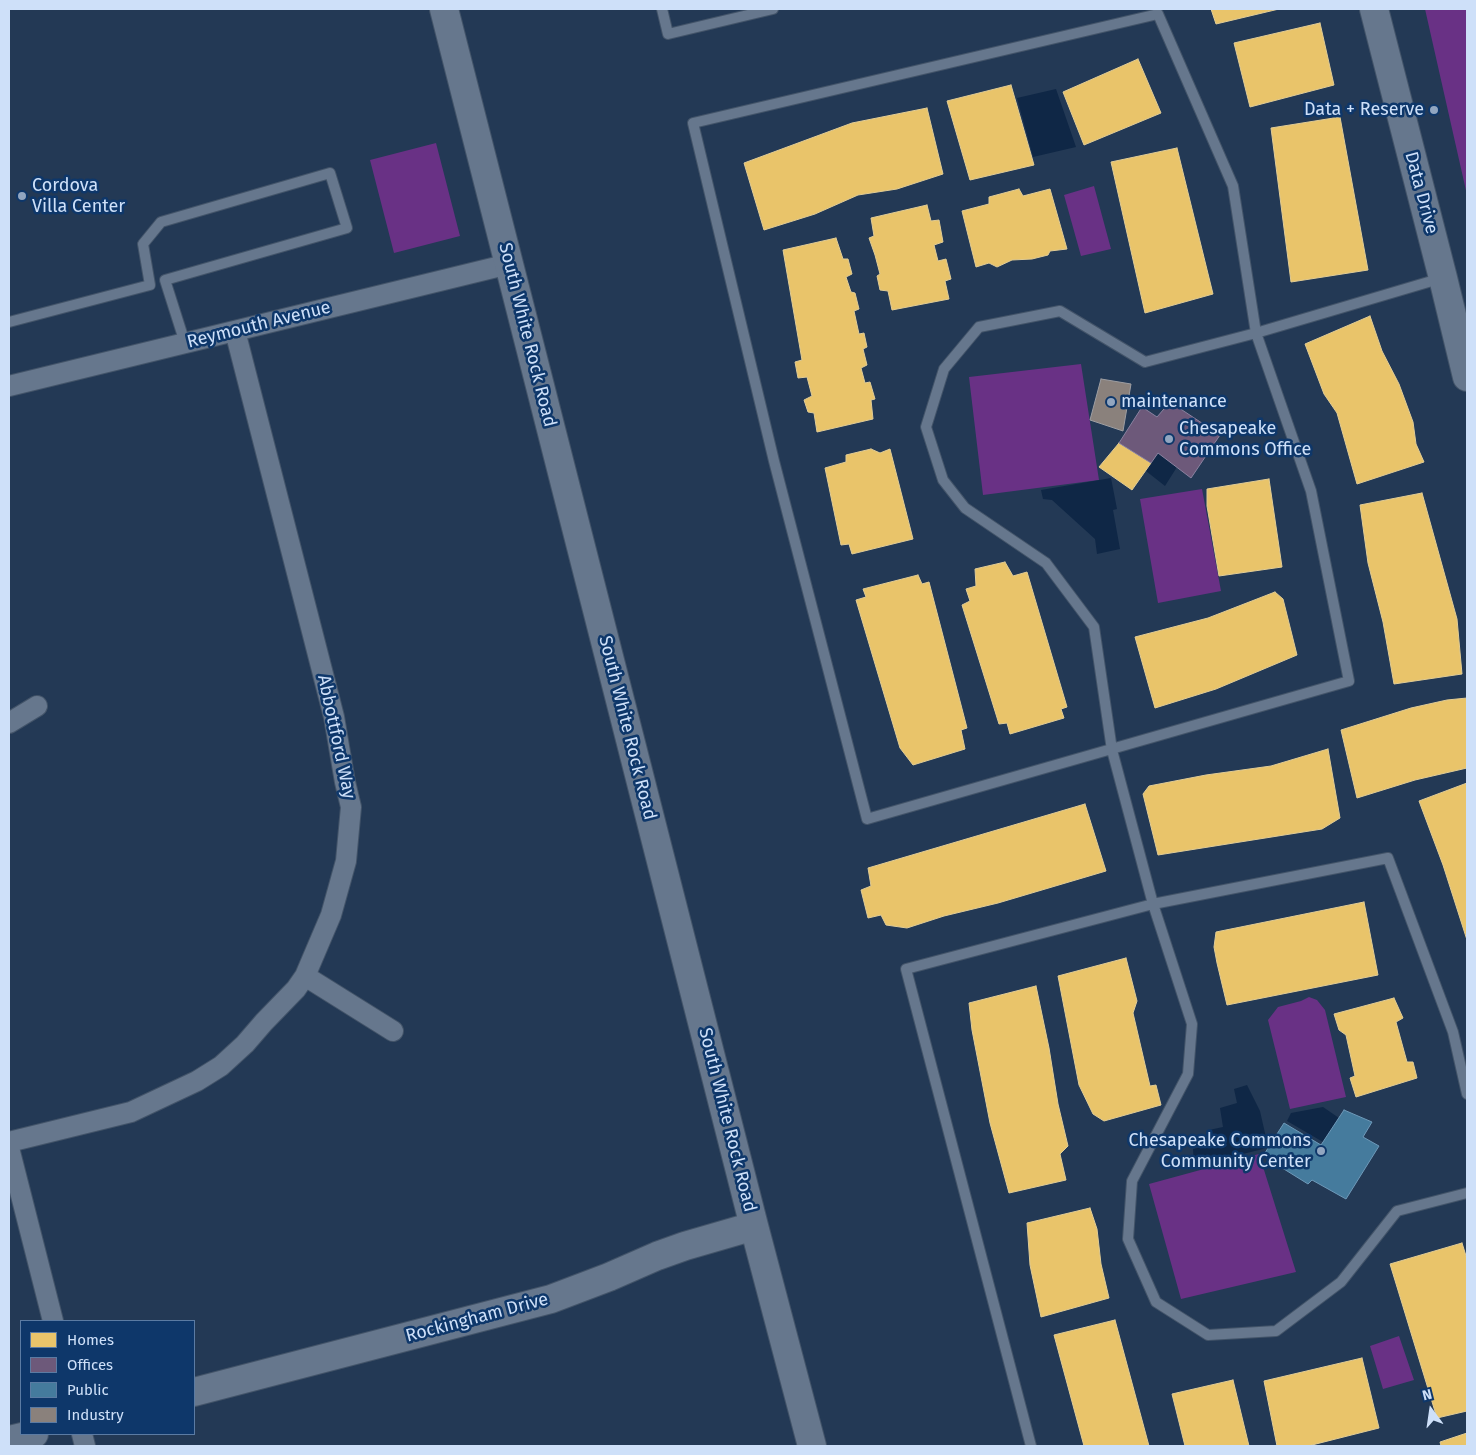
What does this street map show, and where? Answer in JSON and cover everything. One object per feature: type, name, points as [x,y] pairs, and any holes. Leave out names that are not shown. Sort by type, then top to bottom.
[{"type":"street","name":"South White Rock Road","points":[[444,9],[754,1226],[812,1446]]},
{"type":"street","name":"Data Drive","points":[[1374,9],[1467,377]]},
{"type":"street","name":"Reymouth Avenue","points":[[9,386],[509,264]]},
{"type":"street","name":"Abbottford Way","points":[[9,1142],[131,1112],[197,1081],[221,1066],[245,1044],[305,976],[331,915],[346,861],[351,807],[334,717],[234,331]]},
{"type":"street","points":[[9,723],[37,706]]},
{"type":"street","points":[[305,976],[393,1031]]},
{"type":"street","points":[[9,1148],[53,1320]]},
{"type":"street","name":"Rockingham Drive","points":[[195,1392],[551,1299],[657,1256],[754,1226]]},
{"type":"street","points":[[9,1440],[30,1435]]},
{"type":"lane","points":[[662,9],[668,34],[773,9]]},
{"type":"lane","points":[[1158,14],[1233,186],[1256,333],[1311,491],[1349,681],[1112,750],[867,819],[774,461],[693,122],[1158,14]]},
{"type":"lane","points":[[9,322],[150,285],[347,228],[330,173],[161,222],[143,244],[150,285]]},
{"type":"lane","points":[[1443,278],[1256,333],[1145,362],[1060,311],[979,327],[944,369],[926,427],[943,480],[965,508],[1046,562],[1094,627],[1112,750],[1153,904],[1192,1024],[1188,1074],[1132,1181],[1128,1239],[1156,1302],[1208,1335],[1276,1331],[1341,1282],[1397,1211],[1467,1193]]},
{"type":"lane","points":[[166,280],[185,343]]},
{"type":"lane","points":[[1031,1446],[906,969],[1153,904],[1388,858],[1453,1032],[1467,1094]]},
{"type":"shaded area","points":[[1425,9],[1467,9],[1467,195]]},
{"type":"shaded area","points":[[436,143],[460,236],[394,253],[370,160]]},
{"type":"shaded area","points":[[1094,186],[1111,249],[1081,256],[1064,195]]},
{"type":"shaded area","points":[[1081,364],[1099,480],[983,495],[969,377]]},
{"type":"shaded area","points":[[1202,489],[1221,591],[1158,603],[1140,499]]},
{"type":"shaded area","points":[[1309,997],[1317,1000],[1325,1010],[1346,1097],[1290,1109],[1268,1020],[1278,1007]]},
{"type":"shaded area","points":[[1259,1154],[1296,1272],[1181,1299],[1149,1184]]},
{"type":"shaded area","points":[[1399,1336],[1414,1380],[1383,1389],[1370,1346]]},
{"type":"water","points":[[1056,89],[1076,147],[1033,157],[1017,98]]},
{"type":"water","points":[[1158,453],[1177,467],[1165,486],[1146,471]]},
{"type":"water","points":[[1111,478],[1117,509],[1113,510],[1120,549],[1097,554],[1095,539],[1052,500],[1043,499],[1041,490]]},
{"type":"water","points":[[1247,1085],[1260,1111],[1267,1142],[1263,1149],[1194,1166],[1193,1149],[1211,1145],[1209,1130],[1223,1127],[1220,1108],[1237,1103],[1234,1089]]},
{"type":"water","points":[[1323,1107],[1339,1118],[1323,1142],[1287,1121],[1291,1113]]},
{"type":"building: Homes","points":[[1211,9],[1279,9],[1216,24]]},
{"type":"building: Homes","points":[[1320,23],[1334,85],[1250,107],[1234,43]]},
{"type":"building: Homes","points":[[1138,59],[1161,113],[1084,145],[1063,92]]},
{"type":"building: Homes","points":[[1011,85],[1034,165],[970,180],[947,101]]},
{"type":"building: Homes","points":[[927,108],[943,174],[897,189],[858,195],[815,214],[764,230],[744,163],[852,123]]},
{"type":"building: Homes","points":[[1340,117],[1368,270],[1291,282],[1271,128]]},
{"type":"building: Homes","points":[[1177,148],[1213,294],[1145,313],[1111,162]]},
{"type":"building: Homes","points":[[1019,189],[1023,196],[1050,189],[1067,249],[1050,251],[1048,255],[1032,259],[1012,260],[997,267],[989,263],[976,267],[962,211],[989,204],[989,197]]},
{"type":"building: Homes","points":[[927,205],[931,221],[939,220],[943,242],[934,245],[938,261],[946,259],[951,279],[945,281],[949,299],[892,310],[888,291],[880,290],[877,276],[880,274],[869,238],[874,236],[871,218]]},
{"type":"building: Homes","points":[[836,238],[843,259],[848,259],[852,274],[846,277],[851,292],[855,293],[859,309],[854,311],[859,334],[864,333],[867,347],[863,349],[867,365],[861,368],[865,383],[870,382],[875,399],[871,400],[873,419],[817,432],[814,413],[808,412],[804,400],[812,396],[807,377],[798,378],[795,362],[802,360],[783,250]]},
{"type":"building: Homes","points":[[1370,316],[1382,351],[1399,384],[1413,422],[1416,444],[1424,462],[1357,484],[1337,413],[1324,394],[1305,344]]},
{"type":"building: Homes","points":[[1119,443],[1151,463],[1132,490],[1099,467]]},
{"type":"building: Homes","points":[[871,449],[880,453],[890,449],[913,539],[852,554],[849,544],[841,545],[825,468],[846,462],[846,455]]},
{"type":"building: Homes","points":[[1269,479],[1282,567],[1219,576],[1207,506],[1207,489]]},
{"type":"building: Homes","points":[[1422,493],[1457,619],[1462,674],[1394,684],[1383,622],[1368,563],[1360,505]]},
{"type":"building: Homes","points":[[1005,562],[1013,576],[1027,572],[1067,707],[1061,709],[1064,718],[1010,734],[1007,723],[999,724],[962,605],[970,601],[966,589],[976,586],[975,569]]},
{"type":"building: Homes","points":[[918,575],[922,584],[929,582],[967,728],[961,730],[965,749],[913,765],[900,748],[856,600],[866,597],[863,589]]},
{"type":"building: Homes","points":[[1275,592],[1283,599],[1297,655],[1216,689],[1155,708],[1135,637],[1208,618]]},
{"type":"building: Homes","points":[[1467,698],[1467,768],[1415,780],[1357,798],[1341,730],[1411,708],[1447,700]]},
{"type":"building: Homes","points":[[1328,749],[1340,818],[1322,829],[1158,855],[1143,794],[1149,786],[1206,775],[1271,766]]},
{"type":"building: Homes","points":[[1467,783],[1467,940],[1443,865],[1419,801]]},
{"type":"building: Homes","points":[[1085,804],[1106,871],[907,928],[886,925],[881,915],[868,918],[861,890],[871,886],[868,868]]},
{"type":"building: Homes","points":[[1364,902],[1378,975],[1227,1005],[1214,947],[1216,932]]},
{"type":"building: Homes","points":[[1126,958],[1137,1001],[1133,1013],[1150,1086],[1156,1085],[1161,1105],[1104,1121],[1093,1114],[1079,1085],[1058,976]]},
{"type":"building: Homes","points":[[1036,986],[1058,1104],[1068,1146],[1060,1154],[1066,1180],[1009,1193],[990,1123],[972,1030],[969,1003]]},
{"type":"building: Homes","points":[[1394,998],[1403,1018],[1396,1022],[1407,1062],[1413,1062],[1417,1078],[1356,1097],[1350,1078],[1355,1076],[1346,1035],[1339,1030],[1334,1014]]},
{"type":"building: Homes","points":[[1090,1208],[1097,1229],[1101,1264],[1109,1298],[1041,1317],[1030,1265],[1027,1223]]},
{"type":"building: Homes","points":[[1462,1243],[1467,1259],[1467,1411],[1437,1418],[1390,1264]]},
{"type":"building: Homes","points":[[1115,1320],[1149,1446],[1084,1446],[1054,1335]]},
{"type":"building: Homes","points":[[1362,1358],[1379,1428],[1308,1446],[1277,1446],[1264,1381]]},
{"type":"building: Homes","points":[[1233,1380],[1249,1446],[1185,1446],[1172,1394]]},
{"type":"building: Homes","points":[[1467,1433],[1467,1446],[1441,1446],[1440,1442]]},
{"type":"building: Offices","name":"Chesapeake Commons Office","points":[[1170,402],[1220,435],[1191,478],[1158,453],[1151,463],[1119,443],[1142,407],[1157,417]]},
{"type":"building: Public","name":"Chesapeake Commons Community Center","points":[[1344,1110],[1372,1122],[1363,1137],[1379,1146],[1346,1199],[1312,1180],[1308,1184],[1263,1156],[1284,1123],[1321,1145]]},
{"type":"building: Industry","name":"maintenance","points":[[1101,379],[1131,384],[1123,431],[1090,420]]},
{"type":"place","name":"Data + Reserve","points":[[1434,110]]},
{"type":"place","name":"Cordova Villa Center","points":[[22,196]]},
{"type":"place","name":"maintenance","points":[[1111,402]]},
{"type":"place","name":"Chesapeake Commons Office","points":[[1169,439]]},
{"type":"place","name":"Chesapeake Commons Community Center","points":[[1321,1151]]}]
